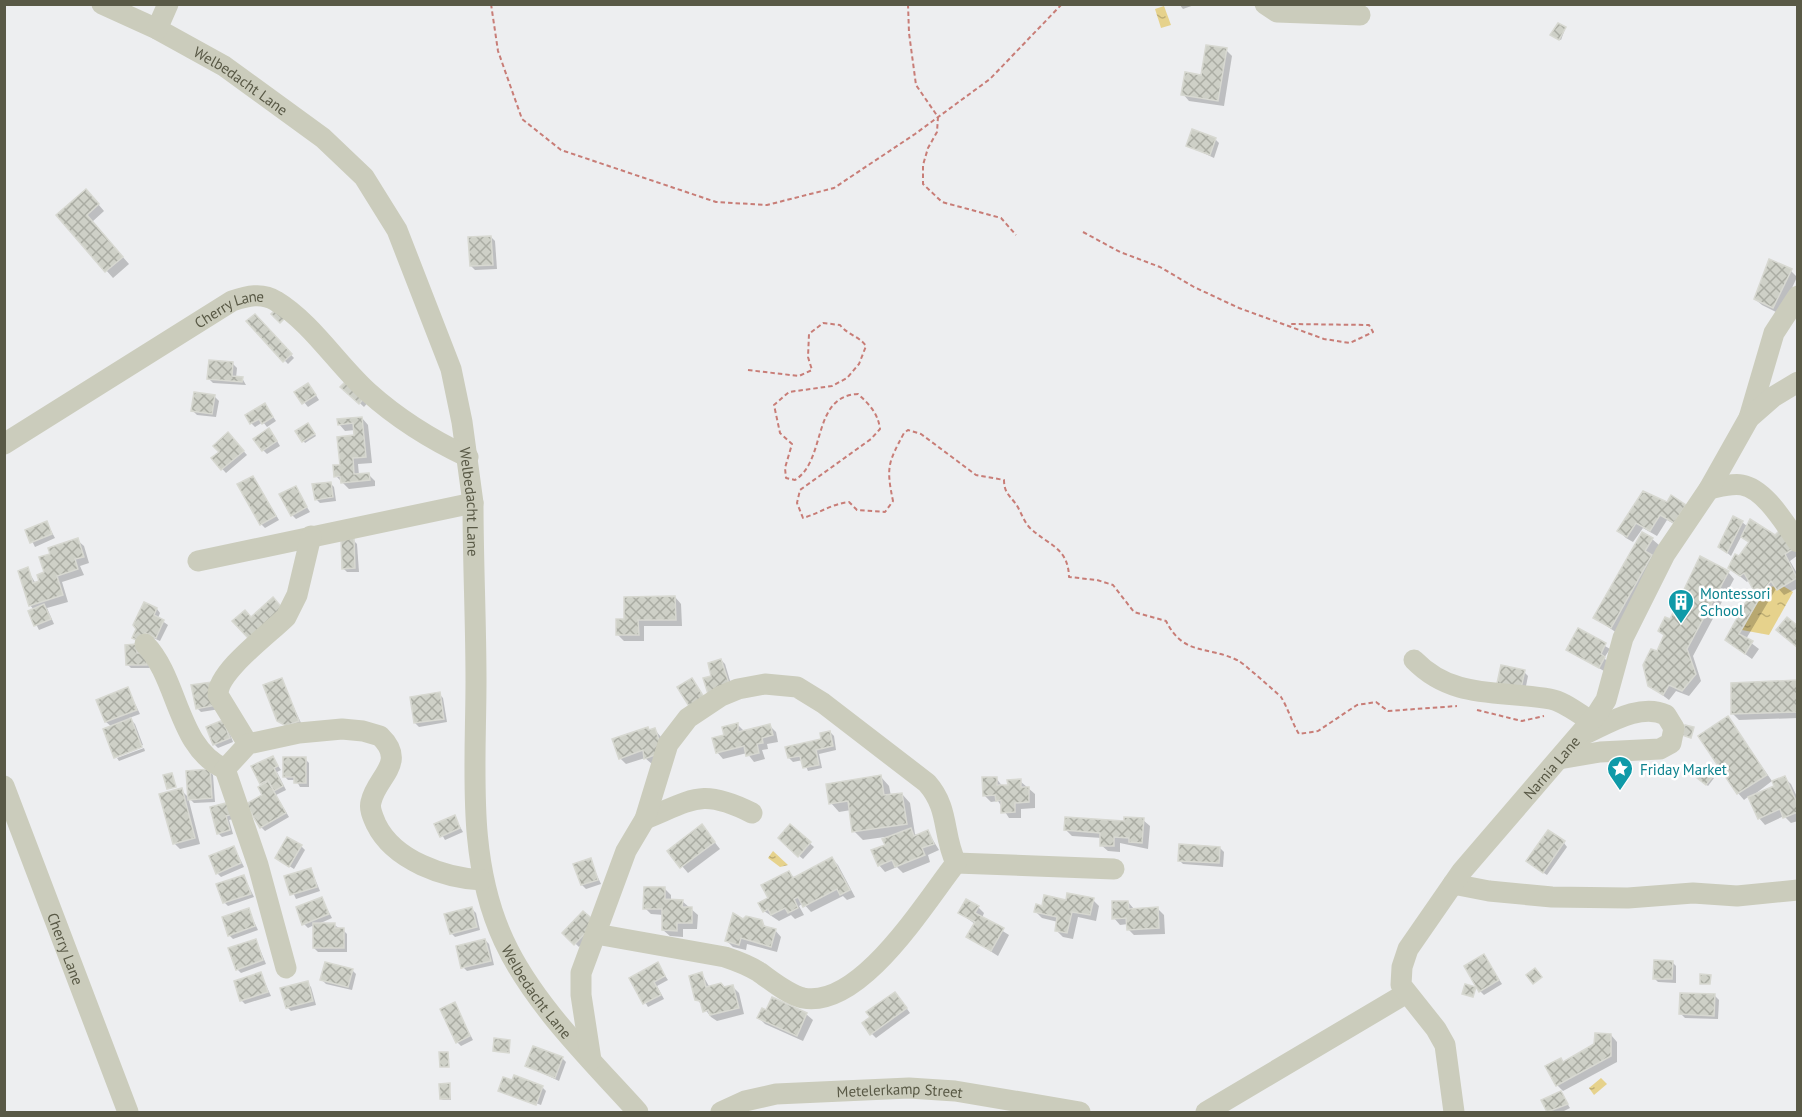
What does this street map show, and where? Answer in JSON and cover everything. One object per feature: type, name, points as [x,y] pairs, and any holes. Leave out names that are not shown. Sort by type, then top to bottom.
[{"type":"street","name":"Welbedacht Lane","points":[[102,4],[157,29],[224,66],[273,99],[323,138],[364,177],[397,231],[434,322],[450,369],[468,457],[473,503],[476,820],[482,880],[503,940],[522,974],[635,1112]]},
{"type":"street","points":[[157,29],[168,4]]},
{"type":"street","points":[[1265,4],[1277,12],[1360,15]]},
{"type":"street","name":"Cherry Lane","points":[[4,444],[232,301],[254,295],[276,301],[292,314],[369,393],[404,420],[430,439],[468,457]]},
{"type":"street","points":[[1749,418],[1758,380],[1774,333],[1797,296]]},
{"type":"street","points":[[1749,418],[1773,397],[1797,382]]},
{"type":"street","name":"Narnia Lane","points":[[1403,989],[1402,967],[1408,949],[1453,884],[1484,843],[1585,729],[1606,700],[1623,638],[1635,611],[1665,554],[1709,489],[1749,418]]},
{"type":"street","points":[[1709,489],[1727,485],[1747,486],[1764,500],[1797,542]]},
{"type":"street","points":[[198,561],[473,503]]},
{"type":"street","points":[[248,744],[218,695],[219,686],[227,672],[286,617],[293,607],[311,536]]},
{"type":"street","points":[[145,644],[155,655],[166,675],[191,737],[207,758],[225,770],[258,866],[286,968]]},
{"type":"street","points":[[1414,660],[1429,676],[1459,688],[1492,694],[1552,699],[1585,729],[1635,713],[1662,713],[1671,719],[1674,728],[1671,743],[1660,749],[1600,752],[1559,759]]},
{"type":"street","points":[[591,1061],[580,982],[596,934],[626,850],[645,819],[668,744],[688,718],[721,696],[738,689],[781,684],[797,687],[823,704],[927,783],[938,796],[943,807],[950,851],[956,862]]},
{"type":"street","points":[[225,770],[248,744],[299,732],[342,729],[363,731],[380,736],[391,758],[390,766],[371,801],[371,810],[380,832],[393,847],[420,863],[461,878],[482,880]]},
{"type":"street","name":"Cherry Lane","points":[[4,786],[128,1113]]},
{"type":"street","points":[[645,819],[705,798],[725,800],[752,813]]},
{"type":"street","points":[[956,862],[1114,868]]},
{"type":"street","points":[[596,934],[725,957],[744,963],[798,996],[816,998],[835,993],[878,964],[956,862]]},
{"type":"street","points":[[1453,884],[1489,891],[1552,897],[1628,898],[1693,893],[1737,896],[1797,890]]},
{"type":"street","points":[[1206,1113],[1403,989],[1428,1019],[1445,1045],[1449,1060],[1454,1113]]},
{"type":"street","name":"Metelerkamp Street","points":[[721,1113],[745,1101],[776,1094],[909,1088],[955,1091],[1080,1113]]},
{"type":"path","points":[[491,4],[498,51],[522,119],[561,150],[716,202],[767,205],[834,188],[990,79],[1062,4]]},
{"type":"path","points":[[908,4],[909,33],[916,85],[938,117],[937,132],[928,148],[923,165],[923,184],[942,202],[1001,219],[1016,235]]},
{"type":"path","points":[[1083,232],[1120,252],[1160,267],[1194,287],[1239,308],[1289,324],[1324,339],[1350,343],[1373,332],[1369,325],[1289,324]]},
{"type":"path","points":[[748,370],[799,376],[812,370],[807,345],[809,334],[823,323],[840,325],[846,333],[861,339],[866,346],[859,364],[847,378],[832,386],[789,392],[774,405],[780,433],[792,444],[785,468],[786,478],[795,480],[811,465],[820,430],[837,402],[846,395],[858,394],[870,405],[878,419],[880,429],[872,439],[800,490],[797,503],[803,518],[818,514],[833,504],[849,502],[857,510],[885,512],[893,501],[887,476],[889,463],[904,433],[908,430],[921,434],[976,475],[1004,480],[1004,490],[1016,504],[1028,526],[1046,542],[1060,550],[1069,568],[1069,577],[1097,580],[1113,585],[1134,612],[1166,621],[1173,636],[1181,644],[1238,660],[1249,667],[1265,685],[1280,696],[1299,734],[1318,731],[1357,705],[1376,702],[1388,711],[1466,705]]},
{"type":"path","points":[[1476,709],[1522,721],[1542,718],[1549,711]]},
{"type":"water","points":[[1164,6],[1171,25],[1161,28],[1155,9]]},
{"type":"water","points":[[1783,586],[1793,592],[1769,635],[1742,630],[1766,587]]},
{"type":"water","points":[[773,851],[788,865],[780,867],[768,858]]},
{"type":"water","points":[[1601,1078],[1607,1084],[1594,1095],[1589,1088]]},
{"type":"building","points":[[1558,23],[1566,27],[1559,40],[1550,35]]},
{"type":"building","points":[[1206,45],[1227,48],[1218,101],[1181,95],[1185,72],[1201,75]]},
{"type":"building","points":[[1192,129],[1216,138],[1210,155],[1186,146]]},
{"type":"building","points":[[86,189],[99,204],[87,215],[123,257],[105,272],[56,215]]},
{"type":"building","points":[[491,236],[493,265],[470,266],[468,237]]},
{"type":"building","points":[[1769,259],[1792,269],[1773,308],[1754,299]]},
{"type":"building","points":[[278,307],[287,316],[280,323],[271,314]]},
{"type":"building","points":[[255,314],[292,354],[283,362],[246,321]]},
{"type":"building","points":[[209,360],[233,362],[232,376],[243,377],[242,382],[207,379]]},
{"type":"building","points":[[348,379],[366,396],[359,404],[340,387]]},
{"type":"building","points":[[308,383],[316,395],[302,404],[294,392]]},
{"type":"building","points":[[194,392],[215,395],[212,414],[191,411]]},
{"type":"building","points":[[265,403],[273,417],[262,424],[259,419],[250,424],[245,415]]},
{"type":"building","points":[[362,417],[366,457],[353,458],[354,474],[369,473],[370,480],[341,483],[340,476],[334,477],[333,465],[340,465],[337,437],[354,435],[353,423],[338,425],[337,419]]},
{"type":"building","points":[[308,423],[315,434],[302,442],[295,431]]},
{"type":"building","points":[[269,428],[277,441],[262,451],[253,439]]},
{"type":"building","points":[[228,432],[244,451],[221,470],[211,458],[219,452],[213,446]]},
{"type":"building","points":[[253,476],[276,516],[260,525],[237,484]]},
{"type":"building","points":[[331,482],[333,497],[315,500],[312,484]]},
{"type":"building","points":[[296,486],[307,507],[291,516],[279,494]]},
{"type":"building","points":[[1643,491],[1667,502],[1671,495],[1686,505],[1674,523],[1660,515],[1650,531],[1636,523],[1627,537],[1617,531]]},
{"type":"building","points":[[1733,516],[1743,521],[1727,553],[1718,547]]},
{"type":"building","points":[[1750,519],[1775,535],[1781,529],[1793,549],[1785,554],[1797,578],[1777,590],[1771,581],[1766,587],[1739,634],[1753,641],[1745,654],[1725,640],[1753,589],[1744,573],[1740,576],[1728,568],[1735,554],[1739,556],[1749,542],[1741,537]]},
{"type":"building","points":[[47,521],[52,534],[30,543],[25,530]]},
{"type":"building","points":[[1642,532],[1653,538],[1645,551],[1652,555],[1611,628],[1593,618]]},
{"type":"building","points":[[78,538],[84,557],[75,559],[78,569],[57,576],[63,595],[29,606],[18,571],[28,567],[33,583],[39,581],[37,575],[44,572],[39,557],[50,554],[48,548]]},
{"type":"building","points":[[354,538],[355,568],[342,569],[341,539]]},
{"type":"building","name":"Montessori School","points":[[1700,556],[1729,571],[1687,649],[1696,674],[1682,691],[1669,685],[1663,695],[1648,686],[1643,665],[1651,649],[1657,651],[1664,635],[1658,631],[1665,617],[1670,619]]},
{"type":"building","points":[[675,596],[676,620],[638,620],[639,635],[616,635],[616,619],[624,619],[624,597]]},
{"type":"building","points":[[273,597],[283,609],[249,639],[232,621],[245,610],[251,617]]},
{"type":"building","points":[[144,602],[157,608],[154,615],[164,620],[156,638],[145,633],[141,642],[132,638],[136,629],[133,625]]},
{"type":"building","points":[[44,604],[51,619],[34,626],[28,611]]},
{"type":"building","points":[[1787,617],[1798,626],[1798,648],[1776,630]]},
{"type":"building","points":[[1578,628],[1606,643],[1601,654],[1605,657],[1599,668],[1566,650]]},
{"type":"building","points":[[137,644],[137,653],[147,653],[147,665],[126,665],[125,645]]},
{"type":"building","points":[[721,659],[731,690],[709,697],[703,678],[711,676],[708,663]]},
{"type":"building","points":[[1501,665],[1525,670],[1520,693],[1496,688]]},
{"type":"building","points":[[282,678],[299,721],[286,726],[277,721],[263,685]]},
{"type":"building","points":[[692,678],[707,702],[692,711],[677,687]]},
{"type":"building","points":[[1798,680],[1798,712],[1731,714],[1731,683]]},
{"type":"building","points":[[212,682],[217,705],[196,709],[191,685]]},
{"type":"building","points":[[128,687],[137,710],[105,722],[96,700]]},
{"type":"building","points":[[440,692],[444,719],[414,723],[410,697]]},
{"type":"building","points":[[1728,716],[1767,775],[1737,794],[1698,736]]},
{"type":"building","points":[[131,718],[142,747],[114,758],[103,729]]},
{"type":"building","points":[[223,720],[230,738],[213,745],[206,727]]},
{"type":"building","points":[[738,723],[738,732],[770,724],[773,735],[762,738],[763,743],[757,744],[759,753],[746,756],[744,746],[716,753],[712,738],[724,735],[722,727]]},
{"type":"building","points":[[1685,725],[1694,727],[1691,738],[1682,735]]},
{"type":"building","points":[[648,727],[649,730],[655,728],[663,752],[644,759],[643,750],[619,759],[612,739]]},
{"type":"building","points":[[830,731],[833,746],[816,750],[819,765],[803,768],[800,756],[788,758],[785,747],[821,739],[820,733]]},
{"type":"building","points":[[273,756],[278,766],[274,768],[283,786],[274,791],[268,780],[260,784],[251,766]]},
{"type":"building","points":[[283,757],[306,757],[306,783],[294,783],[294,777],[283,777]]},
{"type":"building","points":[[210,769],[212,798],[188,800],[186,771]]},
{"type":"building","points":[[1705,769],[1713,776],[1706,785],[1697,778]]},
{"type":"building","points":[[172,773],[176,787],[167,789],[163,775]]},
{"type":"building","points":[[881,775],[884,795],[902,793],[907,824],[852,832],[848,801],[829,804],[826,784]]},
{"type":"building","points":[[1785,776],[1798,805],[1798,812],[1783,818],[1780,809],[1758,819],[1748,797],[1774,786],[1772,781]]},
{"type":"building","points":[[982,777],[997,777],[997,785],[1008,785],[1007,780],[1021,779],[1021,787],[1029,787],[1029,802],[1015,803],[1015,812],[1001,813],[1001,800],[996,801],[995,795],[983,796]]},
{"type":"building","points":[[268,781],[286,813],[260,828],[246,804],[262,795],[258,787]]},
{"type":"building","points":[[182,788],[195,838],[173,844],[159,794]]},
{"type":"building","points":[[230,802],[233,814],[226,816],[230,830],[217,834],[210,807]]},
{"type":"building","points":[[455,815],[460,828],[440,837],[434,824]]},
{"type":"building","points":[[1065,817],[1124,821],[1124,817],[1144,818],[1142,843],[1129,842],[1129,838],[1114,837],[1114,846],[1100,846],[1100,833],[1064,830]]},
{"type":"building","points":[[702,824],[715,842],[680,868],[667,851]]},
{"type":"building","points":[[790,824],[811,842],[798,857],[778,838]]},
{"type":"building","points":[[911,828],[914,836],[928,830],[934,844],[922,848],[925,855],[895,867],[892,860],[878,866],[871,850],[885,845],[882,839]]},
{"type":"building","points":[[1548,830],[1565,841],[1543,873],[1526,861]]},
{"type":"building","points":[[287,837],[302,845],[289,867],[275,858]]},
{"type":"building","points":[[1179,844],[1220,847],[1219,863],[1178,861]]},
{"type":"building","points":[[234,846],[241,863],[216,874],[209,856]]},
{"type":"building","points":[[832,857],[850,890],[840,895],[837,889],[803,907],[798,897],[794,899],[798,908],[788,913],[785,908],[771,915],[768,909],[763,912],[758,903],[768,898],[761,885],[789,871],[793,878]]},
{"type":"building","points":[[591,858],[598,880],[581,885],[573,864]]},
{"type":"building","points":[[311,868],[317,887],[290,895],[284,876]]},
{"type":"building","points":[[244,875],[251,894],[223,903],[216,884]]},
{"type":"building","points":[[644,887],[665,887],[665,899],[683,900],[682,907],[692,907],[692,923],[677,923],[677,931],[662,930],[662,909],[643,909]]},
{"type":"building","points":[[1067,893],[1094,898],[1090,915],[1072,912],[1067,933],[1055,931],[1057,917],[1034,912],[1036,904],[1042,906],[1044,895],[1066,900]]},
{"type":"building","points":[[322,897],[329,914],[302,925],[296,907]]},
{"type":"building","points":[[966,899],[979,906],[975,913],[1004,928],[991,951],[966,937],[975,922],[958,913]]},
{"type":"building","points":[[1112,901],[1128,901],[1129,909],[1158,907],[1159,928],[1127,930],[1126,918],[1112,919]]},
{"type":"building","points":[[472,907],[477,927],[450,934],[444,914]]},
{"type":"building","points":[[249,908],[255,926],[228,936],[222,917]]},
{"type":"building","points":[[583,911],[596,922],[574,945],[562,933]]},
{"type":"building","points":[[733,913],[743,919],[746,916],[762,920],[764,926],[776,929],[771,947],[741,938],[739,945],[725,941]]},
{"type":"building","points":[[313,923],[335,923],[335,928],[344,928],[344,948],[313,948]]},
{"type":"building","points":[[256,939],[263,960],[236,970],[228,948]]},
{"type":"building","points":[[485,939],[491,961],[461,968],[456,946]]},
{"type":"building","points":[[1484,954],[1499,980],[1479,992],[1464,966]]},
{"type":"building","points":[[1654,960],[1673,961],[1672,979],[1653,979]]},
{"type":"building","points":[[325,962],[353,969],[348,987],[320,980]]},
{"type":"building","points":[[658,962],[665,976],[654,982],[661,995],[643,1004],[629,978]]},
{"type":"building","points":[[1535,968],[1542,977],[1533,984],[1526,975]]},
{"type":"building","points":[[261,972],[268,992],[240,1001],[234,981]]},
{"type":"building","points":[[702,972],[706,987],[721,983],[724,987],[733,985],[739,1008],[710,1015],[708,1010],[703,1012],[700,1001],[695,1000],[689,976]]},
{"type":"building","points":[[1700,974],[1711,975],[1710,984],[1700,984]]},
{"type":"building","points":[[308,981],[313,1001],[286,1008],[280,988]]},
{"type":"building","points":[[1465,984],[1476,987],[1473,997],[1462,994]]},
{"type":"building","points":[[895,992],[907,1008],[870,1035],[862,1023],[870,1017],[866,1012]]},
{"type":"building","points":[[1680,993],[1715,994],[1714,1016],[1679,1014]]},
{"type":"building","points":[[772,997],[807,1013],[797,1036],[757,1018],[762,1008],[766,1010]]},
{"type":"building","points":[[455,1002],[470,1036],[456,1043],[440,1009]]},
{"type":"building","points":[[1595,1033],[1611,1034],[1611,1056],[1556,1086],[1545,1066],[1561,1058],[1563,1062],[1594,1044]]},
{"type":"building","points":[[494,1038],[510,1040],[509,1053],[493,1051]]},
{"type":"building","points":[[533,1046],[563,1057],[555,1078],[525,1066]]},
{"type":"building","points":[[439,1052],[448,1052],[449,1067],[440,1067]]},
{"type":"building","points":[[514,1075],[543,1086],[536,1105],[498,1091],[503,1077],[512,1080]]},
{"type":"building","points":[[450,1083],[450,1099],[440,1099],[439,1084]]},
{"type":"building","points":[[1561,1091],[1568,1104],[1547,1112],[1541,1100]]},
{"type":"place","name":"Montessori School","points":[[1681,625]]},
{"type":"place","name":"Friday Market","points":[[1620,792]]}]
